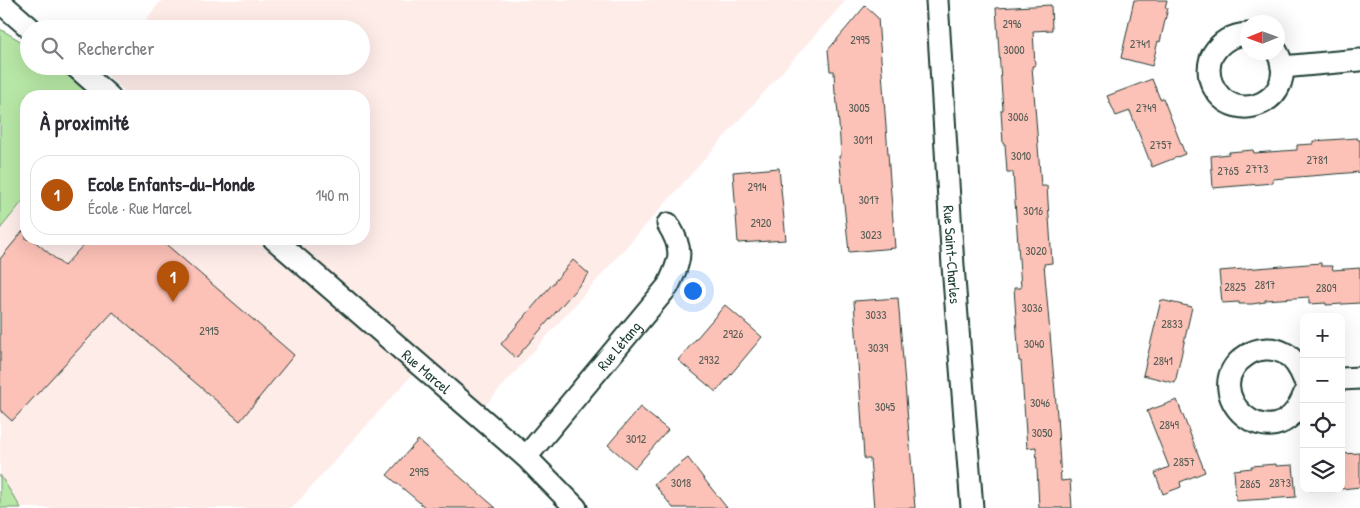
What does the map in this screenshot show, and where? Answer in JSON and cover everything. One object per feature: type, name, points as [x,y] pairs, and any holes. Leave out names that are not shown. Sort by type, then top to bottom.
[{"type":"street","name":"Rue Saint-Charles","points":[[937,0],[953,266],[972,508]]},
{"type":"street","points":[[0,2],[21,20]]},
{"type":"street","points":[[1240,34],[1227,39],[1217,47],[1211,58],[1208,70],[1210,82],[1216,93],[1224,101],[1235,106],[1247,107],[1259,105],[1269,99],[1277,90],[1282,79],[1280,60]]},
{"type":"street","points":[[1285,60],[1360,60]]},
{"type":"street","points":[[85,75],[102,90]]},
{"type":"street","name":"Rue Létang","points":[[526,457],[668,286],[677,269],[680,252],[677,238],[668,224]]},
{"type":"street","name":"Rue Marcel","points":[[281,245],[526,457],[576,508]]},
{"type":"street","points":[[1300,369],[1284,353],[1272,349],[1260,350],[1248,354],[1238,362],[1232,372],[1229,384],[1230,397],[1236,408],[1244,418],[1256,424],[1268,425],[1280,422],[1291,416],[1301,403]]},
{"type":"street","points":[[1345,379],[1360,378]]},
{"type":"shaded area","points":[[162,0],[846,0],[475,417],[420,366],[292,508],[21,508],[0,475],[0,229],[20,204],[20,245],[370,245],[370,90],[124,90],[107,75],[370,75],[370,20],[145,20]]},
{"type":"green space","points":[[0,29],[20,41],[20,75],[75,75],[99,90],[20,90],[20,204],[0,229]]},
{"type":"green space","points":[[0,475],[21,508],[0,508]]},
{"type":"building","points":[[1134,0],[1167,0],[1165,8],[1168,8],[1152,66],[1121,58]]},
{"type":"building","points":[[1051,5],[1052,30],[1033,31],[1035,66],[1032,66],[1041,186],[1047,186],[1052,263],[1044,264],[1061,481],[1070,480],[1072,508],[1039,508],[1036,447],[1027,448],[1014,288],[1021,288],[1013,172],[1007,172],[1005,144],[1003,144],[1001,110],[1003,110],[996,8]]},
{"type":"building","points":[[865,6],[878,18],[895,248],[849,252],[839,156],[841,156],[834,71],[830,71],[828,50]]},
{"type":"building","points":[[1152,79],[1160,99],[1163,98],[1185,154],[1152,167],[1130,111],[1116,116],[1107,96]]},
{"type":"building","points":[[1357,138],[1360,140],[1360,172],[1273,179],[1273,183],[1213,188],[1211,156],[1253,150],[1254,153],[1297,150],[1297,145],[1313,144],[1313,141]]},
{"type":"building","points":[[779,168],[786,240],[738,243],[733,172]]},
{"type":"building","points":[[20,235],[20,245],[39,245],[64,266],[83,245],[167,245],[294,355],[240,421],[113,312],[12,421],[0,410],[0,259]]},
{"type":"building","points":[[573,260],[589,274],[516,358],[501,344]]},
{"type":"building","points":[[1321,263],[1321,266],[1332,266],[1333,270],[1360,268],[1360,303],[1309,304],[1309,297],[1265,300],[1265,302],[1252,304],[1239,304],[1239,302],[1222,303],[1219,271]]},
{"type":"building","points":[[898,298],[915,508],[874,508],[870,459],[865,459],[864,457],[854,301]]},
{"type":"building","points":[[1161,300],[1192,307],[1175,383],[1143,375]]},
{"type":"building","points":[[725,305],[762,337],[716,392],[678,360]]},
{"type":"building","points":[[1177,400],[1205,472],[1180,482],[1181,487],[1163,494],[1155,473],[1169,467],[1147,411]]},
{"type":"building","points":[[640,407],[668,430],[635,468],[608,445]]},
{"type":"building","points":[[418,440],[496,508],[426,508],[387,475]]},
{"type":"building","points":[[1360,453],[1360,487],[1345,489],[1345,454]]},
{"type":"building","points":[[688,458],[727,508],[673,508],[654,484]]},
{"type":"building","points":[[1276,464],[1276,466],[1293,465],[1296,497],[1236,501],[1234,470],[1252,468],[1251,466]]},
{"type":"place","name":"Ecole Enfants-du-Monde","points":[[173,302]]}]
